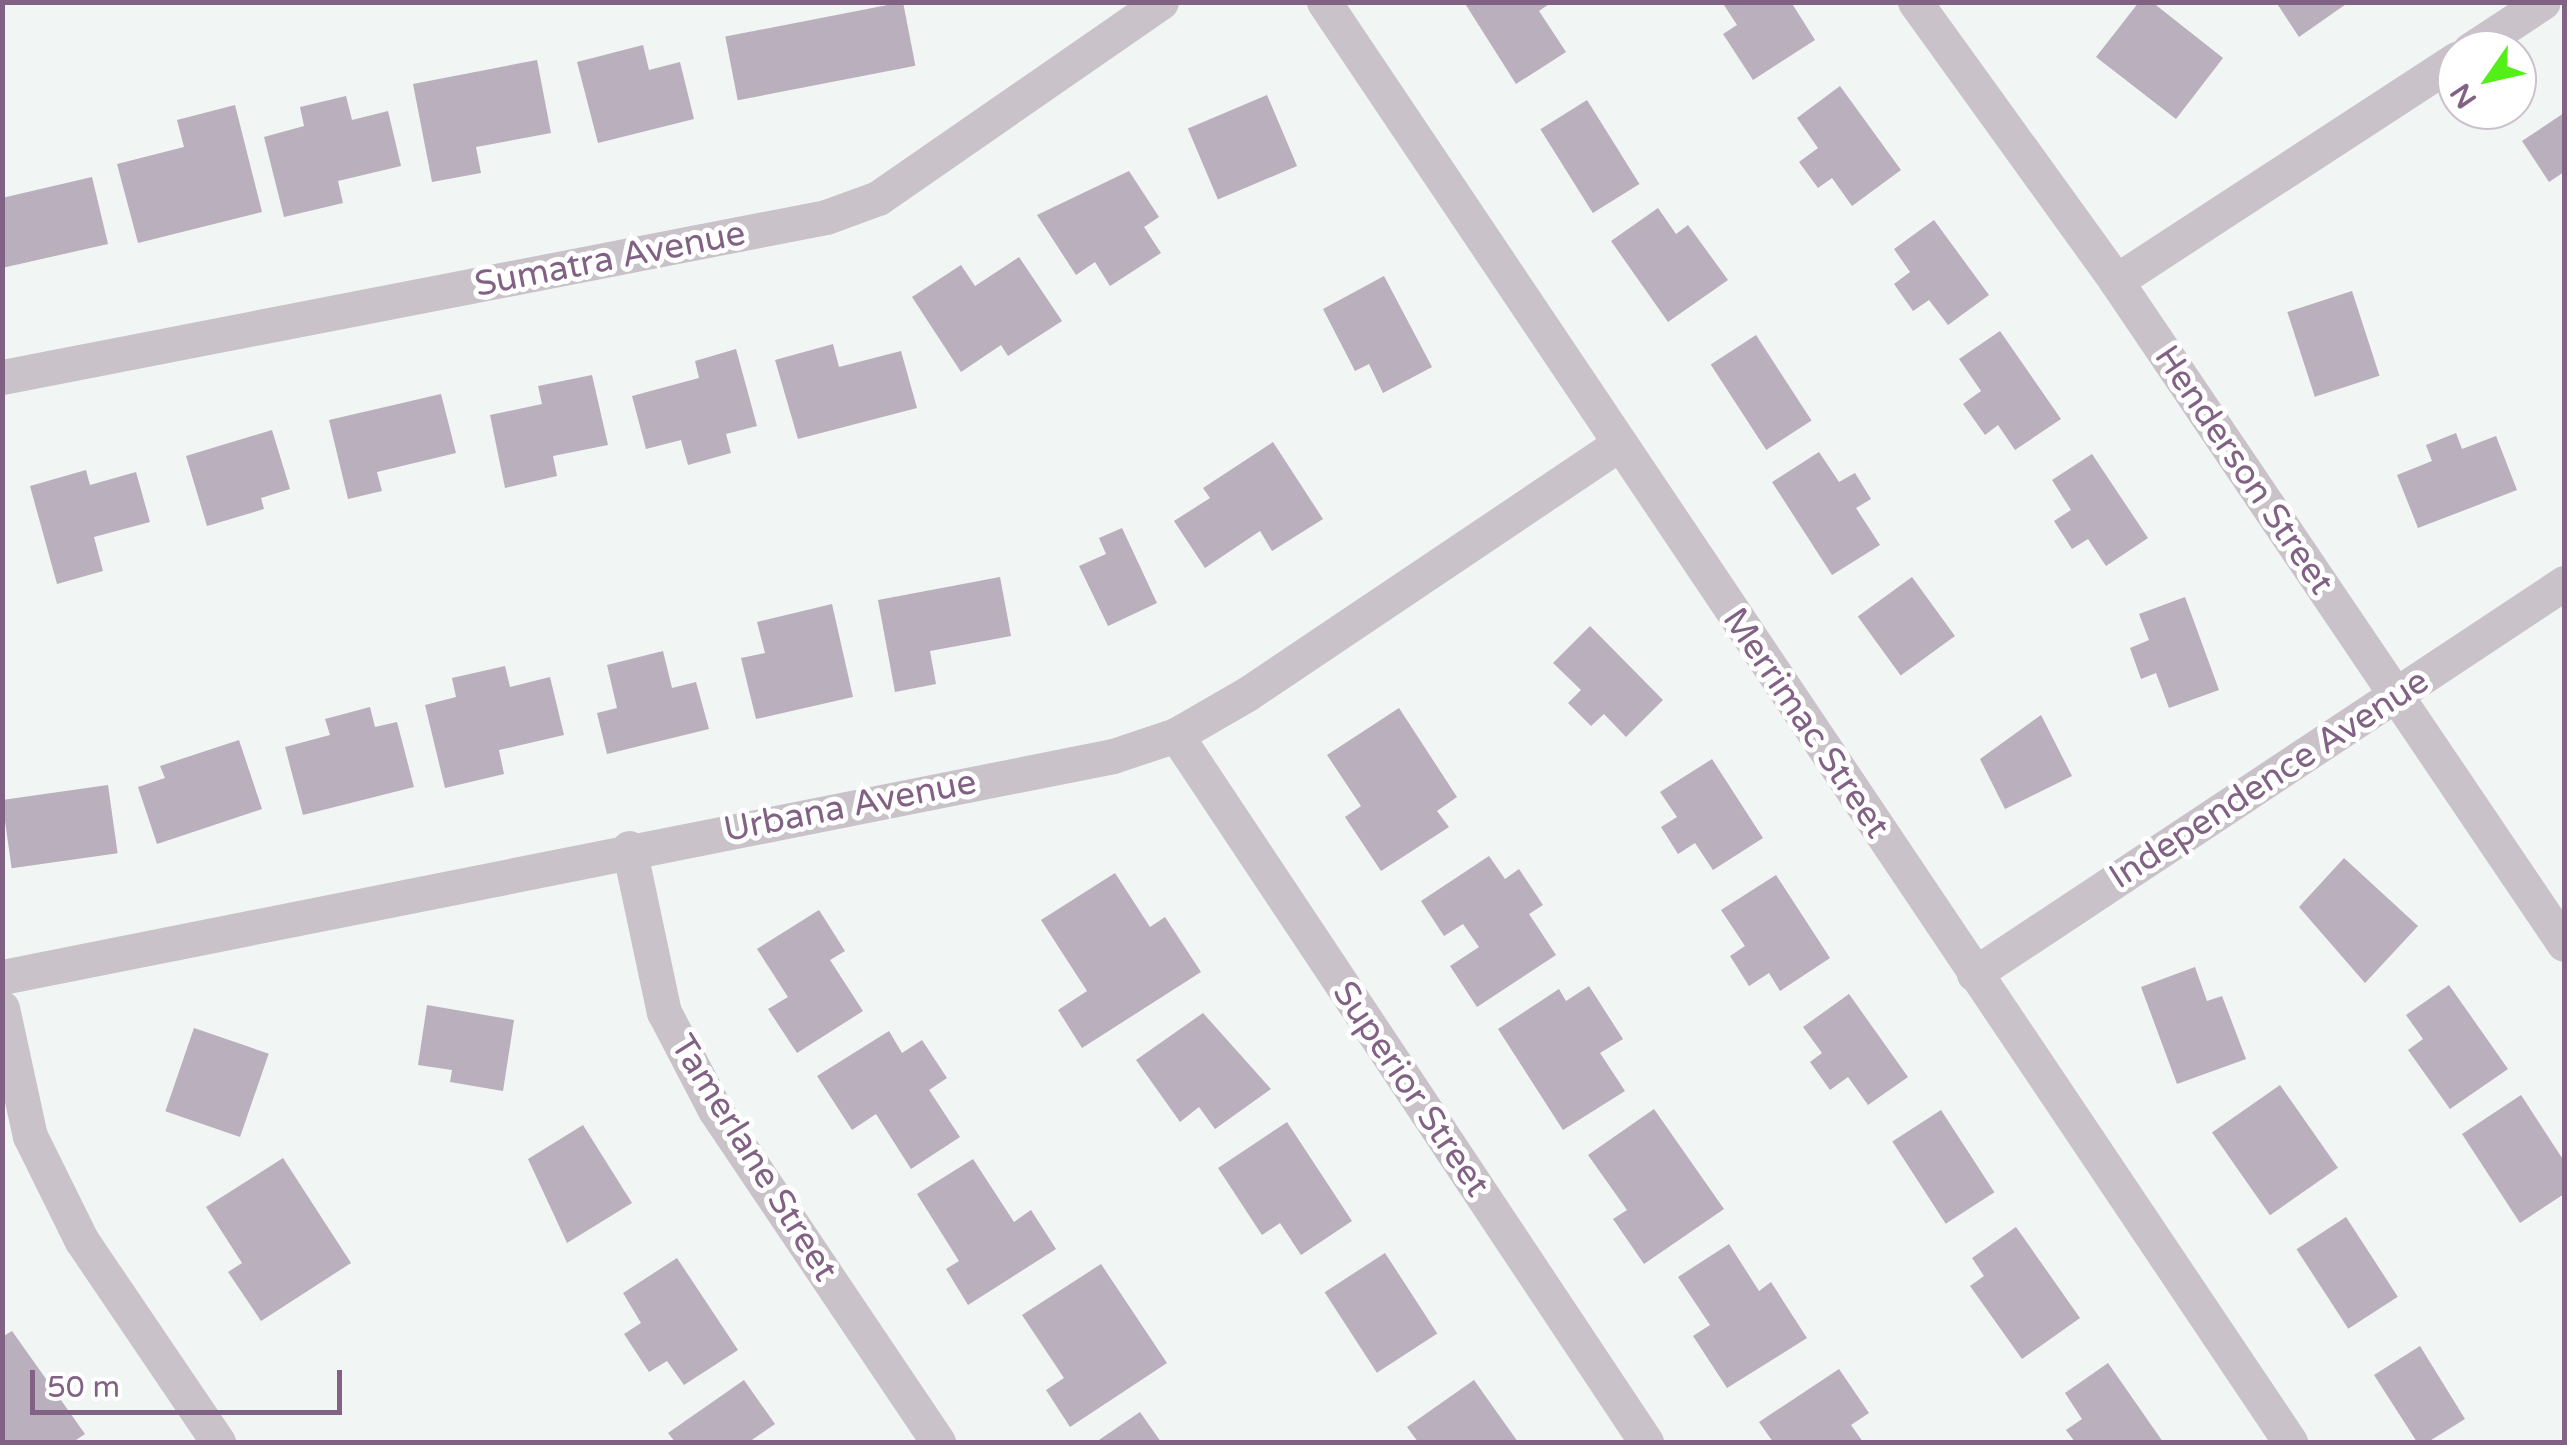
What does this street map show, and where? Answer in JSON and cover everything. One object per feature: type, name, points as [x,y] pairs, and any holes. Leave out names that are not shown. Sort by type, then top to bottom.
[{"type":"street","name":"Sumatra Avenue","points":[[2,377],[826,217],[878,198],[1162,2]]},
{"type":"street","name":"Merrimac Street","points":[[1324,2],[2290,1442]]},
{"type":"street","name":"Henderson Street","points":[[1915,2],[2116,281],[2564,944]]},
{"type":"street","points":[[2500,30],[2543,2]]},
{"type":"street","points":[[2116,281],[2437,71]]},
{"type":"street","name":"Urbana Avenue","points":[[2,977],[629,848],[1113,756],[1176,735],[1619,444]]},
{"type":"street","name":"Independence Avenue","points":[[1974,974],[2564,583]]},
{"type":"street","name":"Superior Street","points":[[1176,735],[1646,1442]]},
{"type":"street","name":"Tamerlane Street","points":[[629,848],[673,1028],[715,1110],[938,1442]]},
{"type":"street","points":[[2,1008],[30,1136],[47,1171],[82,1241],[218,1442]]},
{"type":"building","points":[[903,2],[915,66],[738,100],[725,37]]},
{"type":"building","points":[[1464,2],[1552,2],[1539,11],[1566,52],[1516,84]]},
{"type":"building","points":[[1722,2],[1791,2],[1815,40],[1753,80],[1723,34],[1737,25]]},
{"type":"building","points":[[2139,2],[2152,2],[2223,58],[2176,119],[2096,57]]},
{"type":"building","points":[[2276,2],[2349,2],[2299,37]]},
{"type":"building","points":[[643,45],[649,70],[680,62],[694,119],[598,143],[577,62]]},
{"type":"building","points":[[537,60],[551,133],[476,147],[481,173],[432,182],[413,84]]},
{"type":"building","points":[[1840,86],[1901,170],[1852,206],[1832,178],[1818,188],[1799,162],[1818,148],[1797,118]]},
{"type":"building","points":[[1267,95],[1297,166],[1218,199],[1188,129]]},
{"type":"building","points":[[346,96],[352,120],[388,111],[401,166],[338,181],[343,203],[284,217],[264,137],[304,126],[300,107]]},
{"type":"building","points":[[1587,100],[1639,184],[1593,213],[1540,129]]},
{"type":"building","points":[[235,105],[262,212],[138,243],[117,164],[184,147],[177,120]]},
{"type":"building","points":[[2564,113],[2564,172],[2549,182],[2522,141]]},
{"type":"building","points":[[1129,171],[1159,217],[1144,227],[1161,253],[1110,286],[1095,262],[1076,275],[1037,215]]},
{"type":"building","points":[[92,177],[108,244],[2,268],[2,198]]},
{"type":"building","points":[[1658,208],[1676,234],[1688,225],[1728,280],[1668,322],[1611,241]]},
{"type":"building","points":[[1934,220],[1989,295],[1948,325],[1929,300],[1913,311],[1894,284],[1910,272],[1894,249]]},
{"type":"building","points":[[1019,257],[1062,321],[1008,356],[1001,345],[961,372],[912,297],[961,265],[975,286]]},
{"type":"building","points":[[1384,276],[1432,367],[1383,393],[1369,364],[1355,371],[1323,309]]},
{"type":"building","points":[[2352,291],[2380,376],[2315,397],[2287,312]]},
{"type":"building","points":[[2000,331],[2061,419],[2015,450],[1998,425],[1985,435],[1963,404],[1981,391],[1959,359]]},
{"type":"building","points":[[1756,335],[1812,421],[1766,450],[1711,364]]},
{"type":"building","points":[[833,344],[839,367],[901,351],[917,408],[798,439],[775,360]]},
{"type":"building","points":[[736,349],[757,426],[726,434],[731,453],[688,465],[681,440],[646,449],[632,396],[699,378],[695,361]]},
{"type":"building","points":[[592,375],[608,445],[553,456],[557,476],[505,488],[490,415],[542,404],[538,386]]},
{"type":"building","points":[[441,394],[456,453],[377,472],[382,491],[348,499],[329,420]]},
{"type":"building","points":[[272,430],[290,489],[261,498],[264,509],[207,526],[186,456]]},
{"type":"building","points":[[2456,433],[2462,449],[2496,436],[2517,490],[2418,528],[2397,475],[2432,461],[2426,445]]},
{"type":"building","points":[[1273,442],[1323,519],[1272,551],[1260,531],[1205,568],[1174,521],[1210,498],[1203,488]]},
{"type":"building","points":[[1819,452],[1839,482],[1855,473],[1871,499],[1856,508],[1880,545],[1832,575],[1772,482]]},
{"type":"building","points":[[2092,454],[2148,538],[2106,566],[2088,539],[2072,549],[2054,521],[2071,510],[2052,480]]},
{"type":"building","points":[[86,470],[90,485],[136,472],[150,522],[94,537],[103,571],[57,584],[30,486]]},
{"type":"building","points":[[1122,528],[1157,603],[1108,626],[1079,566],[1106,554],[1099,538]]},
{"type":"building","points":[[1000,577],[1011,636],[930,651],[936,684],[895,692],[878,600]]},
{"type":"building","points":[[1912,577],[1955,636],[1901,675],[1858,616]]},
{"type":"building","points":[[2185,597],[2219,690],[2169,708],[2156,673],[2141,679],[2130,648],[2149,640],[2139,614]]},
{"type":"building","points":[[832,604],[853,697],[756,719],[741,658],[765,653],[757,622]]},
{"type":"building","points":[[1590,626],[1663,700],[1626,737],[1604,714],[1591,726],[1568,703],[1581,690],[1553,663]]},
{"type":"building","points":[[663,651],[672,688],[696,682],[709,729],[607,754],[597,713],[617,708],[607,665]]},
{"type":"building","points":[[505,666],[510,687],[550,677],[564,735],[499,750],[504,774],[445,788],[425,705],[456,697],[452,678]]},
{"type":"building","points":[[370,707],[375,727],[397,722],[414,787],[303,815],[285,747],[330,735],[325,719]]},
{"type":"building","points":[[1399,708],[1457,797],[1437,811],[1449,827],[1381,871],[1345,817],[1361,806],[1327,755]]},
{"type":"building","points":[[2041,715],[2072,776],[2005,809],[1980,759]]},
{"type":"building","points":[[239,740],[262,809],[157,844],[138,787],[165,778],[160,766]]},
{"type":"building","points":[[1712,759],[1763,838],[1713,870],[1695,843],[1678,854],[1661,827],[1677,817],[1660,792]]},
{"type":"building","points":[[108,785],[118,853],[12,868],[2,800]]},
{"type":"building","points":[[1489,856],[1505,879],[1519,869],[1543,905],[1529,914],[1556,955],[1477,1007],[1450,966],[1479,947],[1463,924],[1444,936],[1421,901]]},
{"type":"building","points":[[2344,858],[2418,926],[2365,983],[2299,907]]},
{"type":"building","points":[[1115,873],[1150,927],[1165,917],[1201,972],[1082,1048],[1058,1010],[1087,991],[1041,920]]},
{"type":"building","points":[[1776,875],[1830,958],[1780,991],[1769,973],[1749,986],[1730,956],[1745,946],[1721,910]]},
{"type":"building","points":[[819,910],[845,951],[830,960],[863,1011],[797,1053],[768,1009],[788,997],[757,949]]},
{"type":"building","points":[[2195,967],[2207,1001],[2222,996],[2246,1059],[2177,1084],[2141,987]]},
{"type":"building","points":[[2449,985],[2508,1069],[2450,1109],[2408,1050],[2423,1039],[2406,1015]]},
{"type":"building","points":[[1589,986],[1623,1039],[1600,1053],[1625,1091],[1563,1130],[1498,1029],[1559,989],[1566,1001]]},
{"type":"building","points":[[1849,994],[1908,1077],[1868,1105],[1848,1077],[1830,1090],[1810,1062],[1822,1053],[1803,1027]]},
{"type":"building","points":[[427,1005],[514,1020],[503,1091],[450,1082],[452,1070],[418,1065]]},
{"type":"building","points":[[1203,1013],[1271,1089],[1215,1129],[1199,1107],[1180,1122],[1136,1060]]},
{"type":"building","points":[[194,1028],[269,1054],[240,1137],[165,1111]]},
{"type":"building","points":[[889,1031],[902,1053],[922,1040],[947,1078],[929,1090],[960,1137],[911,1169],[876,1114],[852,1130],[817,1076]]},
{"type":"building","points":[[2280,1085],[2338,1168],[2270,1215],[2212,1133]]},
{"type":"building","points":[[2521,1095],[2564,1161],[2564,1194],[2520,1223],[2462,1134]]},
{"type":"building","points":[[1654,1109],[1724,1209],[1644,1264],[1613,1219],[1627,1210],[1588,1155]]},
{"type":"building","points":[[1941,1110],[1994,1192],[1946,1224],[1892,1142]]},
{"type":"building","points":[[1287,1122],[1352,1221],[1301,1255],[1280,1223],[1262,1235],[1218,1168]]},
{"type":"building","points":[[583,1125],[632,1203],[567,1243],[528,1159]]},
{"type":"building","points":[[283,1158],[351,1263],[261,1321],[228,1272],[242,1263],[206,1207]]},
{"type":"building","points":[[973,1159],[1014,1222],[1031,1210],[1056,1249],[968,1305],[946,1269],[959,1261],[917,1194]]},
{"type":"building","points":[[2346,1217],[2398,1297],[2348,1329],[2297,1249]]},
{"type":"building","points":[[2016,1227],[2080,1318],[2022,1359],[1970,1286],[1984,1276],[1972,1258]]},
{"type":"building","points":[[1729,1244],[1759,1291],[1771,1282],[1807,1338],[1727,1388],[1693,1336],[1710,1325],[1678,1277]]},
{"type":"building","points":[[1385,1253],[1437,1334],[1377,1373],[1325,1292]]},
{"type":"building","points":[[677,1258],[738,1350],[684,1385],[667,1361],[649,1372],[624,1334],[641,1323],[623,1293]]},
{"type":"building","points":[[1101,1264],[1167,1363],[1070,1427],[1046,1390],[1064,1378],[1022,1315]]},
{"type":"building","points":[[12,1331],[85,1434],[73,1442],[2,1442],[2,1337]]},
{"type":"building","points":[[2420,1346],[2465,1419],[2428,1442],[2417,1442],[2374,1375]]},
{"type":"building","points":[[2108,1363],[2163,1442],[2075,1442],[2066,1430],[2082,1419],[2065,1393]]},
{"type":"building","points":[[1839,1369],[1869,1413],[1851,1425],[1863,1442],[1773,1442],[1759,1422]]},
{"type":"building","points":[[744,1380],[775,1424],[749,1442],[675,1442],[668,1433]]},
{"type":"building","points":[[1474,1380],[1518,1442],[1418,1442],[1407,1427]]},
{"type":"building","points":[[1140,1412],[1161,1442],[1096,1442]]}]
